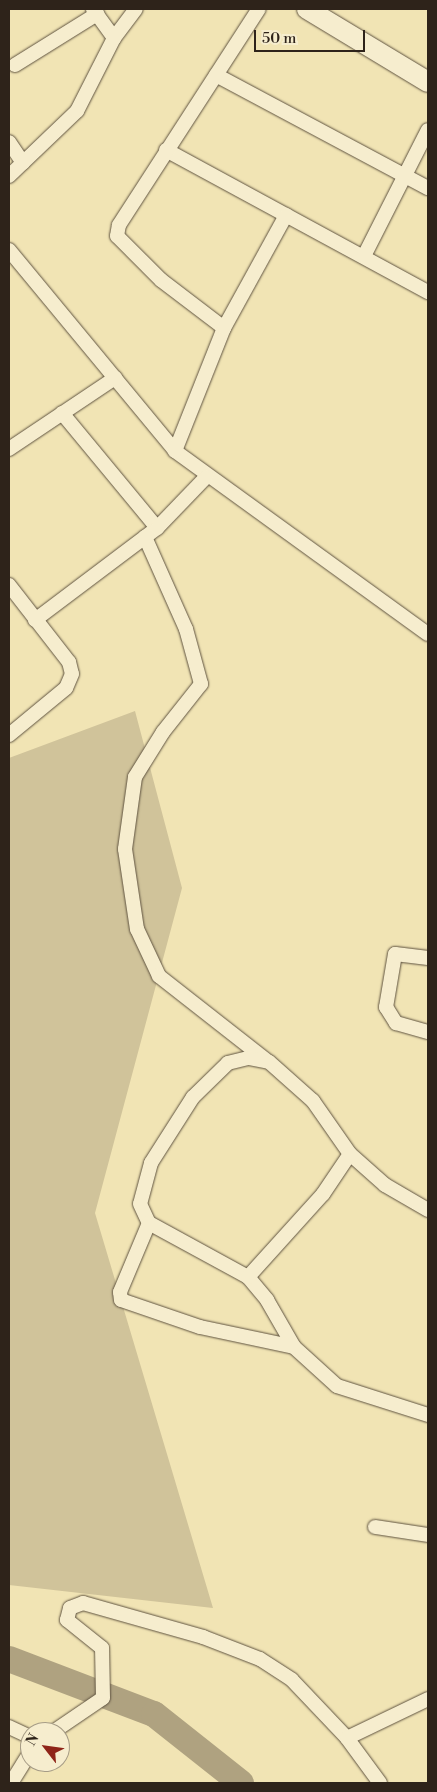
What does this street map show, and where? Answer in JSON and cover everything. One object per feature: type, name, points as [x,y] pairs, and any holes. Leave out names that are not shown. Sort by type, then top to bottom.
[{"type":"street","points":[[9,176],[49,143],[77,111],[114,38],[136,9]]},
{"type":"street","points":[[224,328],[161,280],[117,236],[119,225],[259,9]]},
{"type":"street","points":[[307,9],[428,82]]},
{"type":"street","points":[[16,65],[95,12],[114,38]]},
{"type":"street","points":[[216,75],[428,188]]},
{"type":"street","points":[[364,256],[428,130]]},
{"type":"street","points":[[9,142],[23,163]]},
{"type":"street","points":[[166,150],[428,292]]},
{"type":"street","points":[[175,451],[224,328],[286,215]]},
{"type":"street","points":[[9,250],[175,451],[206,477],[428,634]]},
{"type":"street","points":[[9,449],[115,378]]},
{"type":"street","points":[[62,413],[157,528]]},
{"type":"street","points":[[35,620],[157,528],[206,477]]},
{"type":"street","points":[[145,537],[186,629],[201,684],[163,732],[135,777],[125,848],[137,929],[159,976],[269,1062],[314,1101],[350,1154],[384,1185],[428,1210]]},
{"type":"street","points":[[9,585],[69,662],[72,674],[66,688],[9,735]]},
{"type":"street","points":[[428,958],[395,954],[386,1007],[396,1023],[428,1032]]},
{"type":"street","points":[[269,1062],[248,1058],[228,1063],[192,1097],[151,1163],[140,1204],[149,1223],[248,1277],[267,1300],[294,1347],[337,1386],[428,1415]]},
{"type":"street","points":[[248,1277],[323,1194],[350,1154]]},
{"type":"street","points":[[149,1223],[120,1292],[121,1300],[200,1327],[294,1347]]},
{"type":"street","points":[[375,1527],[428,1535]]},
{"type":"street","points":[[68,1722],[103,1698],[102,1648],[70,1626],[66,1620],[75,1604],[140,1618],[260,1659],[292,1680],[347,1738],[380,1783]]},
{"type":"street","points":[[347,1738],[428,1699]]},
{"type":"street","points":[[11,1783],[20,1768]]},
{"type":"shaded area","points":[[135,711],[182,888],[95,1213],[213,1608],[9,1585],[9,758]]},
{"type":"waterway","points":[[9,1659],[154,1714],[241,1783]]}]
